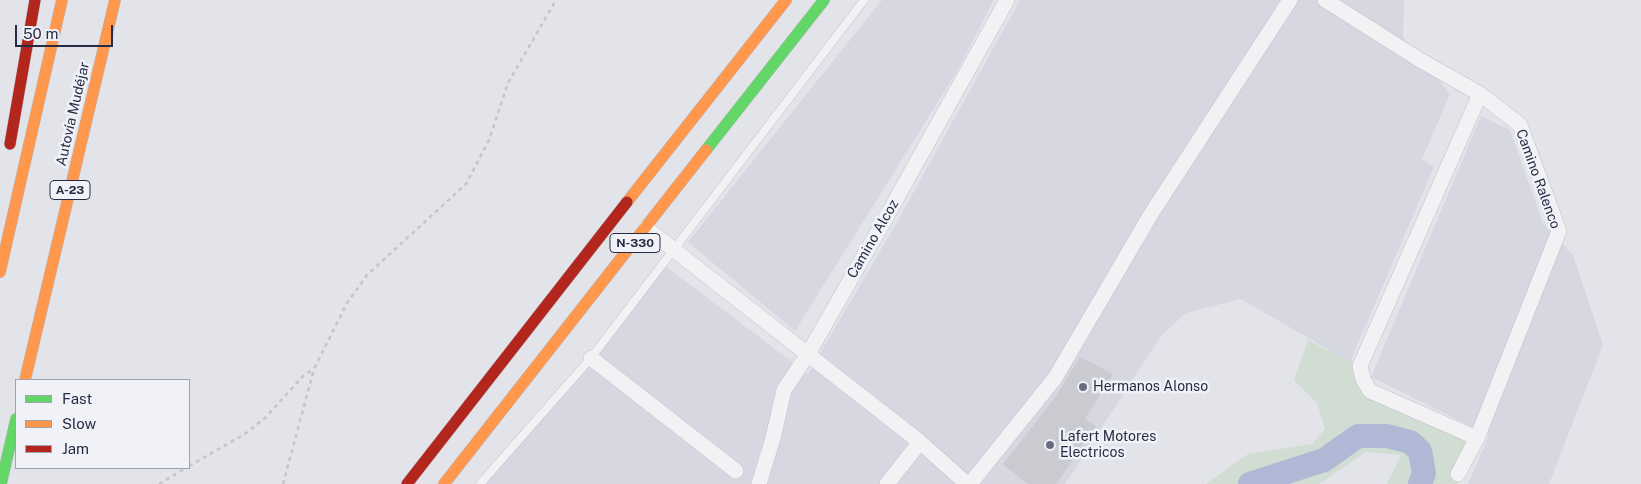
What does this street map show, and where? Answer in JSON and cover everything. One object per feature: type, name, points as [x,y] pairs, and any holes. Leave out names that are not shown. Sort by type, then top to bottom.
[{"type":"highway","points":[[8,154],[18,110],[35,0]]},
{"type":"highway","points":[[0,272],[62,0]]},
{"type":"highway","name":"Autovía Mudéjar","points":[[25,379],[116,0]]},
{"type":"highway","name":"N-330","points":[[407,484],[786,0]]},
{"type":"highway","name":"N-330","points":[[444,484],[824,0]]},
{"type":"highway","points":[[1,484],[15,423]]},
{"type":"street","name":"Camino Alcoz","points":[[759,484],[773,438],[784,390],[808,354],[965,78],[1007,0]]},
{"type":"street","points":[[646,228],[920,442],[968,484],[1055,378],[1151,214],[1290,0]]},
{"type":"street","name":"Camino Ralenco","points":[[1325,0],[1420,60],[1480,94],[1520,125],[1559,231],[1477,438],[1458,474]]},
{"type":"street","points":[[1477,438],[1370,391],[1363,379],[1360,366],[1480,94]]},
{"type":"street","points":[[591,358],[736,471]]},
{"type":"street","points":[[888,484],[920,442]]},
{"type":"lane","points":[[480,484],[591,358],[864,0]]},
{"type":"path","points":[[283,484],[314,370],[347,303],[367,275],[420,224],[466,184],[489,140],[508,83],[556,0]]},
{"type":"path","points":[[190,465],[245,434],[266,417],[304,375],[314,370]]},
{"type":"path","points":[[159,484],[184,469]]},
{"type":"shaded area","points":[[882,0],[994,0],[956,73],[795,331],[688,242]]},
{"type":"shaded area","points":[[1020,0],[1404,0],[1403,37],[1450,94],[1422,159],[1434,167],[1350,362],[1241,299],[1186,313],[1161,336],[1065,484],[477,484],[665,266],[808,374],[896,224]]},
{"type":"shaded area","points":[[1481,116],[1510,130],[1543,223],[1573,255],[1603,345],[1549,484],[1468,484],[1489,435],[1371,377]]},
{"type":"shaded area","points":[[1308,340],[1360,366],[1363,379],[1477,438],[1458,474],[1458,484],[1387,484],[1401,455],[1366,452],[1319,484],[1206,484],[1248,454],[1312,444],[1325,429],[1317,403],[1294,380]]},
{"type":"building","name":"Lafert Motores Electricos","points":[[1080,357],[1113,374],[1085,419],[1096,426],[1056,484],[1028,484],[1003,464],[1054,399]]},
{"type":"waterway","points":[[1250,484],[1324,460],[1358,436],[1387,436],[1410,442],[1420,451],[1424,473],[1420,484]]},
{"type":"traffic: fast","points":[[706,150],[824,0]]},
{"type":"traffic: fast","points":[[1,484],[15,423]]},
{"type":"traffic: slow","points":[[0,272],[62,0]]},
{"type":"traffic: slow","points":[[25,379],[115,0]]},
{"type":"traffic: slow","points":[[627,202],[786,0]]},
{"type":"traffic: slow","points":[[444,484],[706,150]]},
{"type":"traffic: jam","points":[[10,144],[35,0]]},
{"type":"traffic: jam","points":[[407,484],[627,202]]},
{"type":"place","name":"Hermanos Alonso","points":[[1083,387]]},
{"type":"place","name":"Lafert Motores Electricos","points":[[1050,445]]}]
